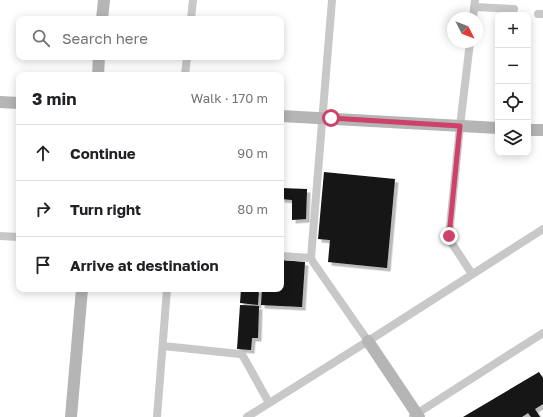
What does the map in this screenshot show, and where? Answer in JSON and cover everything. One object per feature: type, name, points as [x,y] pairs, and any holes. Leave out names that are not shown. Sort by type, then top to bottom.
[{"type":"street","points":[[102,16],[104,0]]},
{"type":"street","points":[[191,16],[193,0]]},
{"type":"street","points":[[332,0],[311,258],[313,262],[368,341],[416,416],[543,333]]},
{"type":"street","points":[[475,4],[514,9]]},
{"type":"street","points":[[469,48],[449,236],[451,242],[472,274]]},
{"type":"street","points":[[98,72],[99,60]]},
{"type":"street","points":[[185,72],[187,60]]},
{"type":"street","points":[[0,102],[16,103]]},
{"type":"street","points":[[284,116],[495,128]]},
{"type":"street","points":[[531,130],[543,130]]},
{"type":"street","points":[[247,417],[543,230]]},
{"type":"street","points":[[0,236],[16,237]]},
{"type":"street","points":[[284,256],[311,258]]},
{"type":"street","points":[[71,417],[82,292]]},
{"type":"street","points":[[157,417],[167,292]]},
{"type":"street","points":[[163,346],[240,354],[243,356],[269,403]]},
{"type":"building","points":[[324,172],[395,179],[387,268],[328,262],[330,240],[318,239]]},
{"type":"building","points":[[284,188],[307,189],[306,219],[292,220],[292,200],[284,199]]},
{"type":"building","points":[[284,260],[305,262],[302,307],[261,305],[262,292],[284,292]]},
{"type":"building","points":[[241,292],[259,292],[258,305],[240,303]]},
{"type":"building","points":[[240,305],[259,306],[258,338],[252,338],[251,350],[237,349]]},
{"type":"building","points":[[539,372],[543,378],[543,404],[535,409],[540,417],[531,417],[528,413],[522,417],[463,417]]},
{"type":"route","points":[[331,118],[460,126],[449,236]]}]
